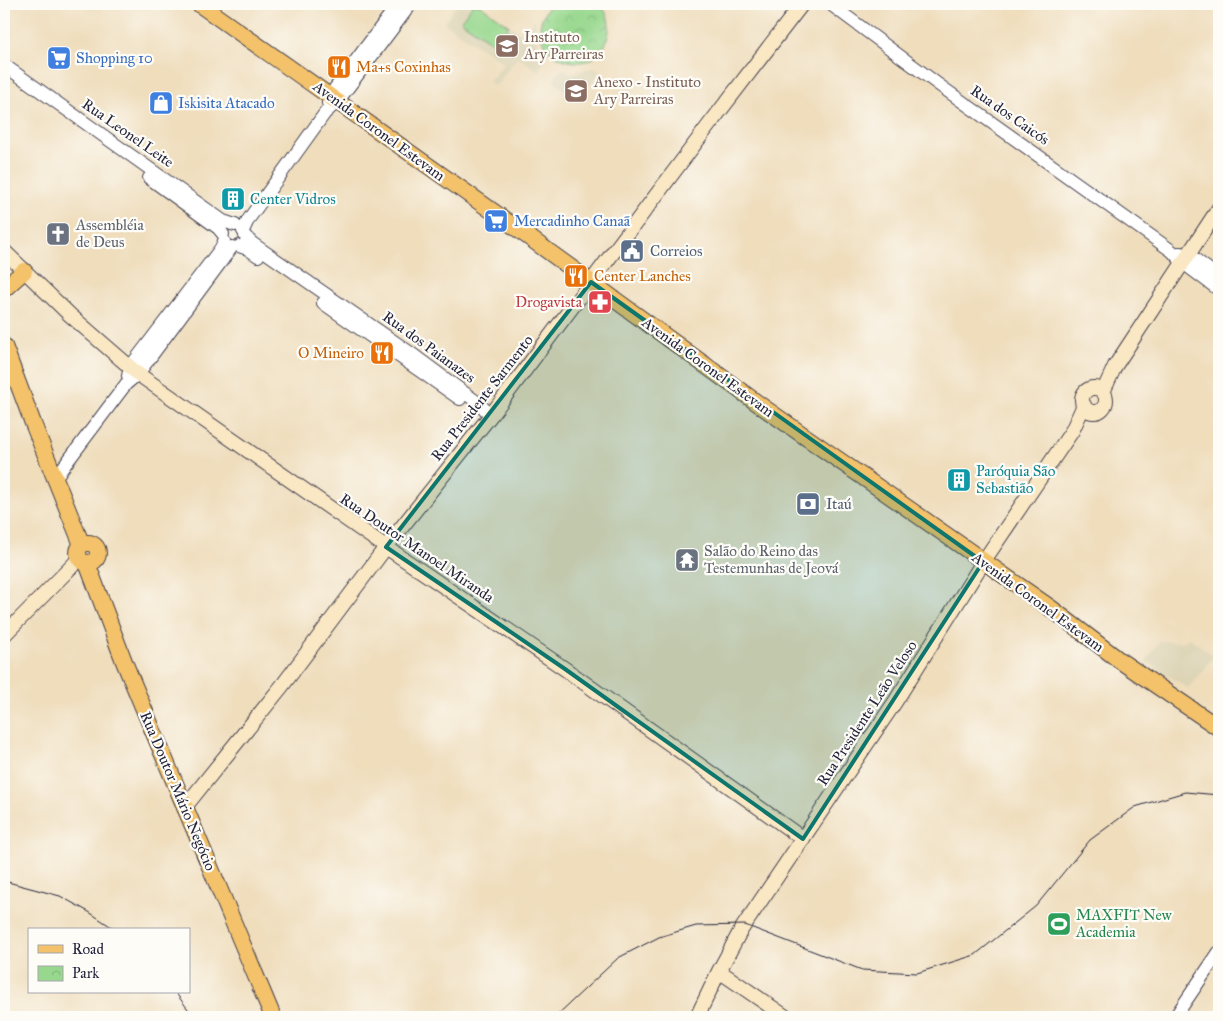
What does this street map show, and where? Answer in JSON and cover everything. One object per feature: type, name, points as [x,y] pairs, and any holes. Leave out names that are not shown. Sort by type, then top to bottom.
[{"type":"main road","name":"Avenida Coronel Estevam","points":[[199,4],[591,282],[760,406],[1052,609],[1119,660],[1219,728]]},
{"type":"main road","name":"Rua Presidente Sarmento","points":[[184,808],[282,686],[386,547],[491,415],[802,4]]},
{"type":"main road","points":[[1099,390],[1219,208]]},
{"type":"main road","name":"Rua Doutor Manoel Miranda","points":[[4,251],[134,371],[386,547],[565,668],[803,839]]},
{"type":"main road","points":[[4,289],[24,271]]},
{"type":"main road","name":"Rua Doutor Mário Negócio","points":[[4,346],[125,664],[273,1017]]},
{"type":"main road","points":[[1088,390],[1099,390],[1106,401],[1104,407],[1099,410],[1088,408],[1083,399],[1084,394],[1088,390]]},
{"type":"main road","name":"Rua Presidente Leão Veloso","points":[[697,1017],[719,971],[742,930],[895,702],[983,562],[1088,408]]},
{"type":"main road","points":[[4,634],[84,557]]},
{"type":"main road","points":[[719,971],[786,1017]]},
{"type":"street","points":[[388,27],[398,4]]},
{"type":"street","points":[[55,478],[126,384],[334,98],[388,27],[411,4]]},
{"type":"street","name":"Rua dos Caicós","points":[[830,4],[1172,251],[1219,277]]},
{"type":"street","name":"Rua Leonel Leite","points":[[7,72],[139,165],[223,221],[236,234]]},
{"type":"street","name":"Rua dos Paianazes","points":[[236,234],[252,243],[416,356],[477,402],[491,415]]},
{"type":"street","name":"Rua dos Caicós","points":[[1186,259],[1219,290]]},
{"type":"street","points":[[1175,1017],[1219,952]]},
{"type":"highlighted area","points":[[591,282],[983,562],[803,839],[565,669],[386,547]]},
{"type":"shaded area","name":"Instituto Ary Parreiras","points":[[457,4],[479,4],[523,35],[535,19],[537,45],[546,59],[538,71],[518,57],[495,87],[489,82],[504,63],[444,23]]},
{"type":"shaded area","name":"Anexo - Instituto Ary Parreiras","points":[[595,67],[600,71],[579,101],[553,81],[561,69],[572,73]]},
{"type":"shaded area","points":[[1189,638],[1214,656],[1188,688],[1146,661],[1160,641],[1183,642]]},
{"type":"green space","points":[[473,4],[479,4],[509,26],[497,46],[461,21]]},
{"type":"green space","points":[[551,4],[599,4],[607,14],[609,27],[608,36],[601,52],[589,60],[574,62],[560,58],[548,49],[541,37],[541,21]]},
{"type":"tram line","points":[[555,1017],[618,958],[659,937],[696,926],[745,925],[862,970],[917,973],[975,955],[1036,906],[1090,840],[1135,807],[1185,792],[1219,795]]},
{"type":"tram line","points":[[4,881],[60,896],[113,928]]},
{"type":"tram line","points":[[177,994],[194,1017]]},
{"type":"place","name":"Instituto Ary Parreiras","points":[[507,46]]},
{"type":"place","name":"Shopping 10","points":[[59,58]]},
{"type":"place","name":"Ma+s Coxinhas","points":[[339,67]]},
{"type":"place","name":"Anexo - Instituto Ary Parreiras","points":[[576,91]]},
{"type":"place","name":"Iskisita Atacado","points":[[161,103]]},
{"type":"place","name":"Center Vidros","points":[[233,199]]},
{"type":"place","name":"Mercadinho Canaã","points":[[496,221]]},
{"type":"place","name":"Assembléia de Deus","points":[[58,234]]},
{"type":"place","name":"Correios","points":[[632,251]]},
{"type":"place","name":"Center Lanches","points":[[576,276]]},
{"type":"place","name":"Drogavista","points":[[600,302]]},
{"type":"place","name":"O Mineiro","points":[[382,353]]},
{"type":"place","name":"Paróquia São Sebastião","points":[[959,480]]},
{"type":"place","name":"Itaú","points":[[808,504]]},
{"type":"place","name":"Salão do Reino das Testemunhas de Jeová","points":[[687,560]]},
{"type":"place","name":"MAXFIT New Academia","points":[[1059,924]]}]
